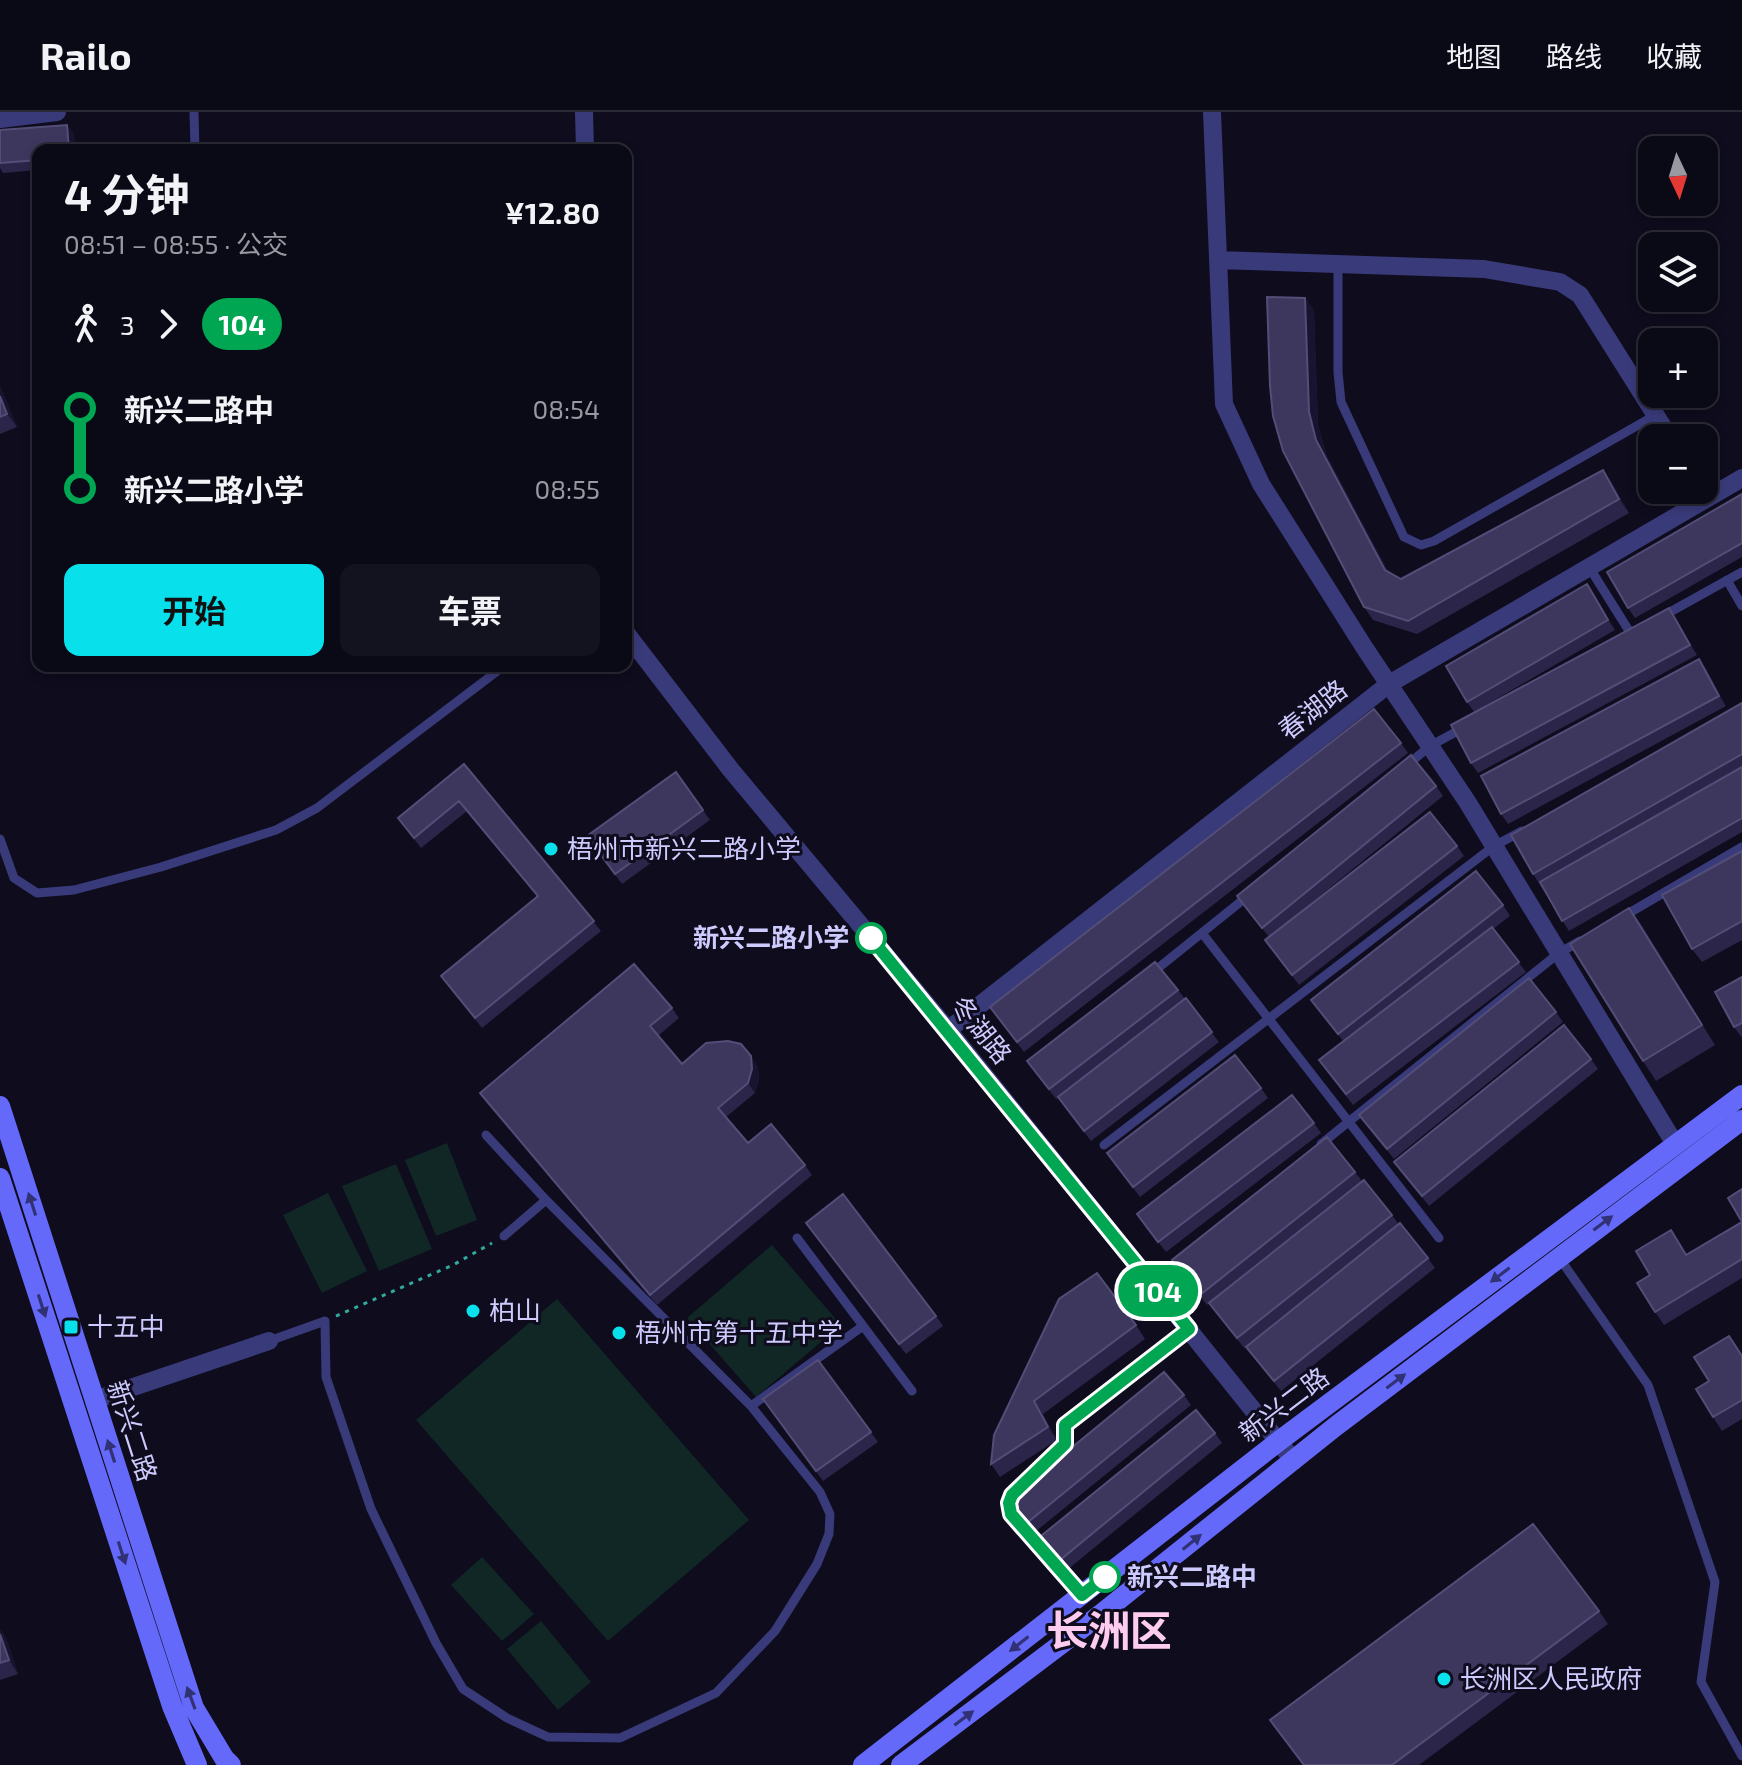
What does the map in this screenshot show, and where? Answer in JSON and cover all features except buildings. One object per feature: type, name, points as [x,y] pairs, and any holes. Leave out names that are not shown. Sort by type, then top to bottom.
[{"type":"main road","name":"新兴二路","points":[[863,1765],[1279,1441],[1742,1095]]},
{"type":"main road","name":"新兴二路","points":[[0,1106],[194,1708],[231,1765]]},
{"type":"main road","name":"新兴二路","points":[[901,1765],[1101,1614],[1558,1256],[1742,1120]]},
{"type":"main road","name":"新兴二路","points":[[0,1178],[167,1692],[197,1765]]},
{"type":"street","points":[[0,119],[57,112]]},
{"type":"street","points":[[584,112],[585,144]]},
{"type":"street","points":[[1212,112],[1224,404],[1261,484],[1494,846],[1675,1144]]},
{"type":"street","points":[[1218,260],[1484,269],[1560,282],[1580,295],[1661,424]]},
{"type":"street","name":"春湖路","points":[[1718,488],[1742,478]]},
{"type":"street","name":"春湖路","points":[[948,1030],[1389,684],[1589,567],[1689,504]]},
{"type":"street","name":"冬湖路","points":[[632,641],[731,770],[948,1030],[1294,1461]]},
{"type":"street","points":[[95,1400],[269,1341]]},
{"type":"lane","points":[[194,112],[195,144]]},
{"type":"lane","points":[[1338,264],[1341,402],[1404,537],[1421,545],[1434,541],[1656,415]]},
{"type":"lane","points":[[1589,567],[1631,634]]},
{"type":"lane","points":[[1618,642],[1742,572]]},
{"type":"lane","points":[[1727,580],[1742,606]]},
{"type":"lane","points":[[0,839],[14,878],[37,893],[74,890],[161,867],[276,830],[317,808],[496,672]]},
{"type":"lane","points":[[1394,776],[1430,746],[1470,724]]},
{"type":"lane","points":[[1104,1145],[1494,846],[1535,823]]},
{"type":"lane","points":[[1612,923],[1742,847]]},
{"type":"lane","points":[[1143,980],[1262,884]]},
{"type":"lane","points":[[1202,933],[1439,1238]]},
{"type":"lane","points":[[1312,1151],[1559,953],[1586,938]]},
{"type":"lane","points":[[269,1341],[325,1321],[326,1377],[371,1509],[436,1643],[463,1689],[507,1718],[548,1737],[620,1738],[716,1693],[775,1631],[817,1564],[829,1534],[830,1514],[820,1492],[751,1406],[546,1200],[486,1135]]},
{"type":"lane","points":[[504,1236],[546,1200]]},
{"type":"lane","points":[[797,1238],[912,1391]]},
{"type":"lane","points":[[1558,1256],[1648,1385],[1715,1582],[1701,1682],[1742,1756]]},
{"type":"lane","points":[[751,1406],[863,1326]]},
{"type":"lane","points":[[1082,1595],[1011,1514],[1009,1503],[1012,1495],[1065,1444],[1065,1425],[1189,1329]]},
{"type":"path","points":[[325,1321],[453,1265],[504,1236]]},
{"type":"green space","points":[[447,1143],[477,1220],[436,1236],[405,1160]]},
{"type":"green space","points":[[396,1164],[432,1249],[379,1271],[342,1186]]},
{"type":"green space","points":[[328,1193],[367,1271],[322,1293],[283,1215]]},
{"type":"green space","points":[[772,1245],[841,1325],[756,1397],[687,1318]]},
{"type":"green space","points":[[557,1299],[749,1520],[608,1641],[416,1420]]},
{"type":"green space","points":[[482,1557],[534,1614],[502,1641],[451,1585]]},
{"type":"green space","points":[[541,1621],[591,1682],[558,1710],[507,1649]]},
{"type":"bus line","name":"104","points":[[871,938],[1189,1329],[1065,1425],[1065,1444],[1012,1495],[1009,1503],[1011,1514],[1082,1595],[1105,1577]]},
{"type":"place","name":"梧州市新兴二路小学","points":[[551,849]]},
{"type":"place","name":"新兴二路小学","points":[[871,938]]},
{"type":"place","name":"柏山","points":[[473,1311]]},
{"type":"place","name":"十五中","points":[[71,1327]]},
{"type":"place","name":"梧州市第十五中学","points":[[619,1333]]},
{"type":"place","name":"新兴二路中","points":[[1105,1577]]},
{"type":"place","name":"长洲区人民政府","points":[[1444,1679]]},
{"type":"district","name":"长洲区","points":[[1109,1631]]}]
